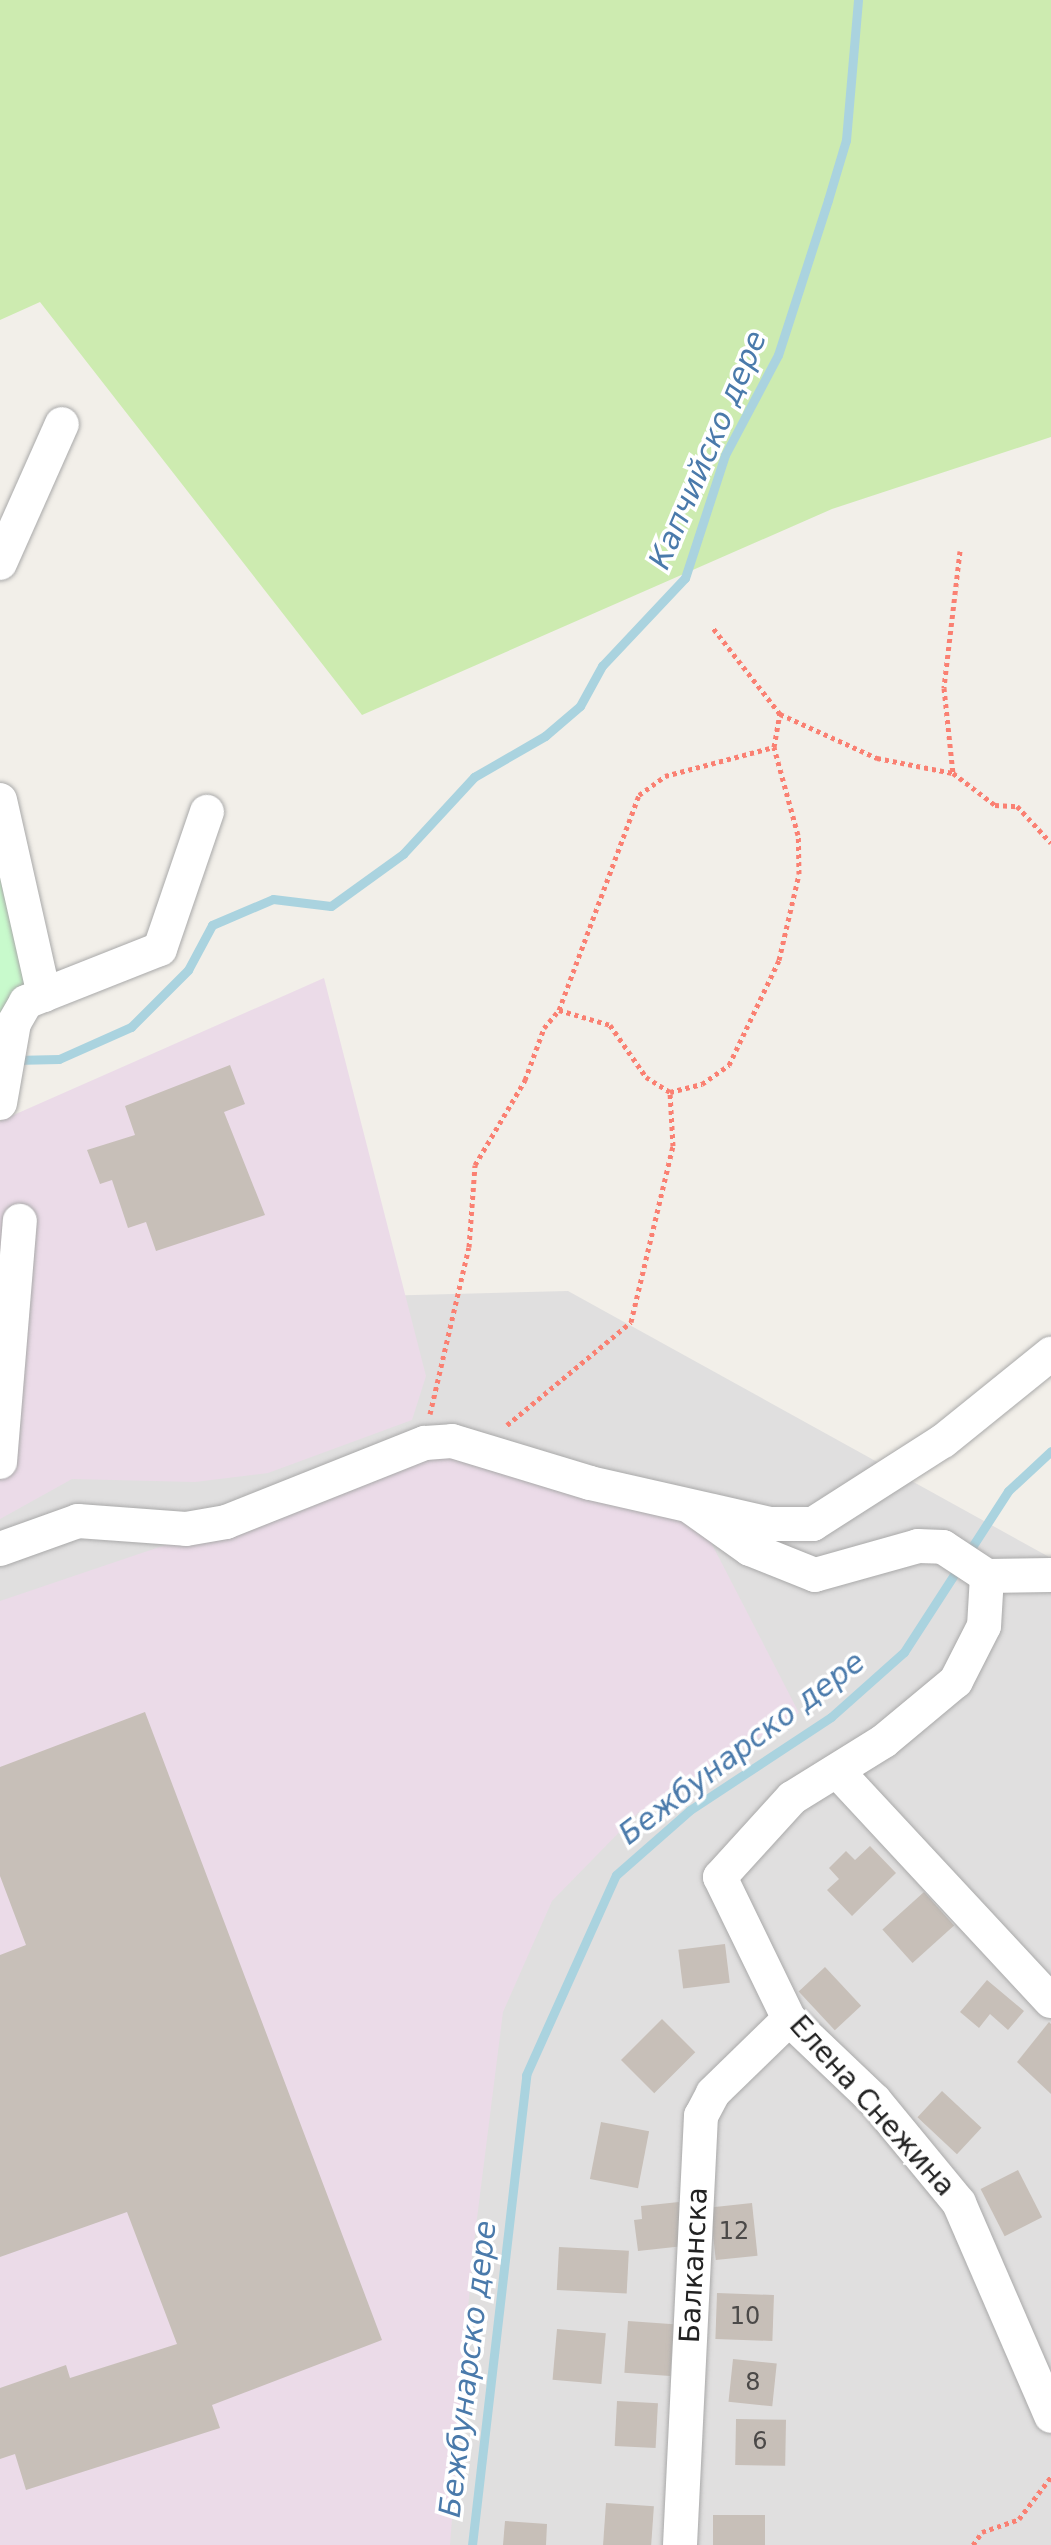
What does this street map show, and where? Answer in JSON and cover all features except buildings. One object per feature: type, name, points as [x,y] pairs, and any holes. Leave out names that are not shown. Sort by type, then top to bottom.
[{"type":"street","points":[[0,563],[62,424]]},
{"type":"street","points":[[0,800],[44,995]]},
{"type":"street","points":[[3,1090],[14,1023],[26,1002],[160,949],[207,812]]},
{"type":"street","points":[[0,1462],[20,1221]]},
{"type":"street","points":[[0,1549],[78,1521],[186,1529],[226,1522],[425,1443],[481,1446],[590,1483],[770,1524],[813,1524],[943,1441],[1051,1354]]},
{"type":"street","points":[[685,1504],[750,1549],[815,1575],[894,1550],[943,1547],[981,1570],[1051,1575]]},
{"type":"street","points":[[981,1570],[984,1626],[956,1681],[837,1771],[1051,2001]]},
{"type":"street","name":"Елена Снежина","points":[[837,1771],[754,1833],[726,1866],[722,1890],[764,1959],[789,2019],[875,2101],[959,2203],[1051,2416]]},
{"type":"street","name":"Балканска","points":[[680,2545],[701,2116],[713,2093],[789,2019]]},
{"type":"path","points":[[953,773],[944,688],[960,551]]},
{"type":"path","points":[[713,628],[780,714],[877,758],[953,773],[995,805],[1017,806],[1051,843]]},
{"type":"path","points":[[559,1010],[610,1025],[646,1077],[670,1092],[702,1084],[729,1065],[779,960],[799,874],[798,835],[774,747],[780,714]]},
{"type":"path","points":[[425,1443],[469,1247],[475,1165],[559,1010],[639,795],[665,776],[774,747]]},
{"type":"path","points":[[481,1446],[631,1322],[673,1146],[670,1092]]},
{"type":"path","points":[[973,2545],[982,2532],[1019,2519],[1051,2477]]},
{"type":"shaded area","points":[[324,978],[426,1376],[412,1420],[268,1473],[195,1482],[72,1479],[0,1519],[0,1121]]},
{"type":"shaded area","points":[[568,1291],[1051,1558],[1051,2545],[0,2545],[0,1306]]},
{"type":"shaded area","points":[[443,1451],[699,1519],[799,1713],[638,1813],[552,1901],[503,2012],[472,2258],[450,2545],[0,2545],[0,1601]]},
{"type":"green space","points":[[0,0],[1051,0],[1051,437],[832,509],[362,715],[40,302],[0,320]]},
{"type":"green space","points":[[0,821],[38,957],[0,1078]]},
{"type":"waterway","name":"Капчийско дере","points":[[14,1060],[59,1059],[131,1027],[188,970],[212,925],[273,899],[331,906],[403,854],[474,777],[545,736],[580,706],[602,666],[685,578],[725,455],[778,355],[846,140],[858,0]]},
{"type":"waterway","name":"Бежбунарско дере","points":[[472,2545],[526,2075],[616,1875],[690,1810],[831,1717],[904,1652],[1008,1491],[1051,1451]]}]
